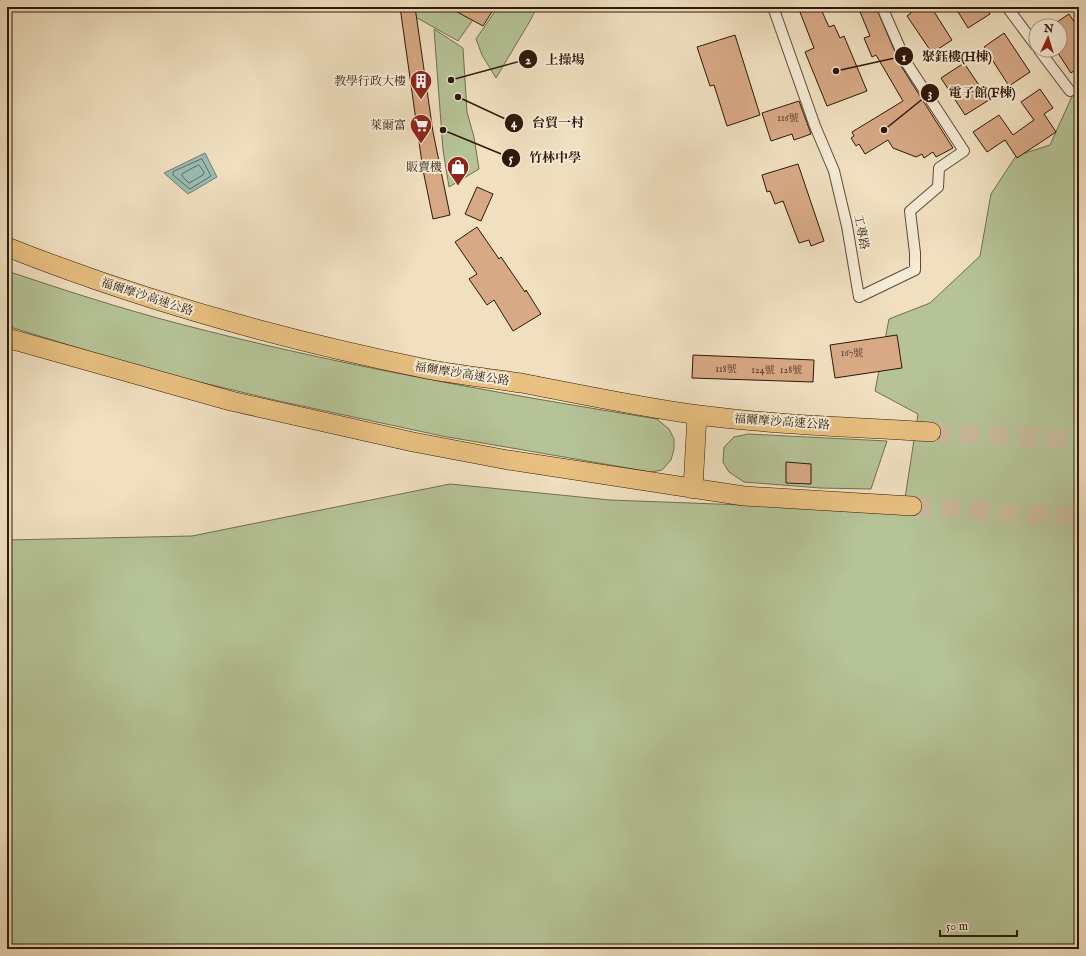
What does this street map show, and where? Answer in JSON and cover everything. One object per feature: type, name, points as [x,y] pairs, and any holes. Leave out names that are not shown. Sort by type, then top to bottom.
[{"type":"highway","name":"福爾摩沙高速公路","points":[[7,247],[82,276],[196,313],[334,349],[429,369],[515,382],[697,415],[752,421],[931,432]]},
{"type":"highway","points":[[7,338],[231,401],[413,442],[508,460],[744,496],[912,506]]},
{"type":"highway","points":[[693,489],[697,415]]},
{"type":"street","name":"工專路","points":[[774,7],[815,126],[834,171],[847,226],[859,297],[915,270],[915,253],[910,210],[938,187],[939,168],[964,152],[906,62],[882,7]]},
{"type":"street","points":[[1007,7],[1028,35]]},
{"type":"street","points":[[1045,58],[1070,91]]},
{"type":"green space","points":[[419,7],[482,7],[458,41],[412,15]]},
{"type":"green space","points":[[498,7],[537,7],[496,78],[482,55],[476,39]]},
{"type":"green space","points":[[434,29],[463,48],[467,112],[474,137],[479,169],[449,187],[443,150]]},
{"type":"green space","points":[[1079,81],[1079,949],[7,949],[7,540],[192,536],[450,484],[610,500],[903,511],[918,414],[875,391],[889,319],[930,303],[980,256],[991,194],[1016,156],[1050,145]]},
{"type":"green space","points":[[7,271],[93,299],[239,339],[417,377],[657,419],[669,429],[674,439],[674,449],[671,460],[662,470],[651,472],[442,436],[279,401],[153,371],[7,326]]},
{"type":"green space","points":[[748,434],[887,441],[871,489],[820,488],[744,482],[729,472],[723,462],[724,447],[734,437]]},
{"type":"water","points":[[205,153],[217,177],[188,194],[164,173]]},
{"type":"building","name":"教學行政大樓","points":[[400,7],[415,7],[433,132],[450,215],[433,219],[423,170]]},
{"type":"building","points":[[448,7],[495,7],[483,26]]},
{"type":"building","points":[[798,7],[820,7],[829,27],[834,25],[840,38],[844,36],[867,91],[827,106],[805,52],[814,48]]},
{"type":"building","points":[[858,7],[876,7],[901,66],[953,148],[936,157],[933,152],[924,158],[922,154],[916,157],[893,148],[888,140],[865,154],[859,144],[856,146],[851,138],[854,136],[852,132],[903,101],[876,55],[872,57],[864,38],[870,36]]},
{"type":"building","points":[[907,7],[931,7],[952,40],[932,53],[907,16],[911,13]]},
{"type":"building","points":[[955,7],[986,7],[990,14],[968,28]]},
{"type":"building","points":[[1069,14],[1079,29],[1079,67],[1071,73],[1061,58],[1068,58],[1068,18],[1063,18]]},
{"type":"building","points":[[1004,33],[1030,72],[1009,86],[984,47]]},
{"type":"building","points":[[735,35],[760,115],[727,126],[714,85],[710,86],[697,47]]},
{"type":"building","points":[[964,63],[989,100],[965,115],[941,78]]},
{"type":"building","points":[[1040,89],[1053,108],[1044,114],[1056,132],[1017,158],[1005,140],[987,152],[973,132],[999,115],[1013,135],[1034,120],[1021,102]]},
{"type":"building","points":[[799,101],[811,134],[794,140],[792,134],[771,141],[762,113]]},
{"type":"building","points":[[798,164],[824,241],[811,246],[809,240],[799,243],[783,201],[775,204],[770,191],[767,192],[762,175]]},
{"type":"building","points":[[477,187],[493,194],[481,221],[465,214]]},
{"type":"building","points":[[477,227],[499,259],[501,257],[525,292],[526,290],[541,314],[513,331],[494,300],[487,305],[469,279],[477,274],[455,242]]},
{"type":"building","points":[[897,335],[902,368],[835,378],[830,345]]},
{"type":"building","points":[[693,355],[814,360],[813,382],[692,378]]},
{"type":"building","points":[[786,462],[811,464],[811,484],[786,483]]},
{"type":"tunnel","points":[[931,432],[1079,440]]},
{"type":"tunnel","points":[[912,506],[1079,517]]},
{"type":"place","name":"聚鈺樓(H棟)","points":[[836,71]]},
{"type":"place","name":"上操場","points":[[451,80]]},
{"type":"place","name":"台貿一村","points":[[458,97]]},
{"type":"place","name":"教學行政大樓","points":[[421,100]]},
{"type":"place","name":"竹林中學","points":[[443,130]]},
{"type":"place","name":"電子館(F棟)","points":[[884,130]]},
{"type":"place","name":"萊爾富","points":[[421,144]]},
{"type":"place","name":"販賣機","points":[[458,186]]}]
